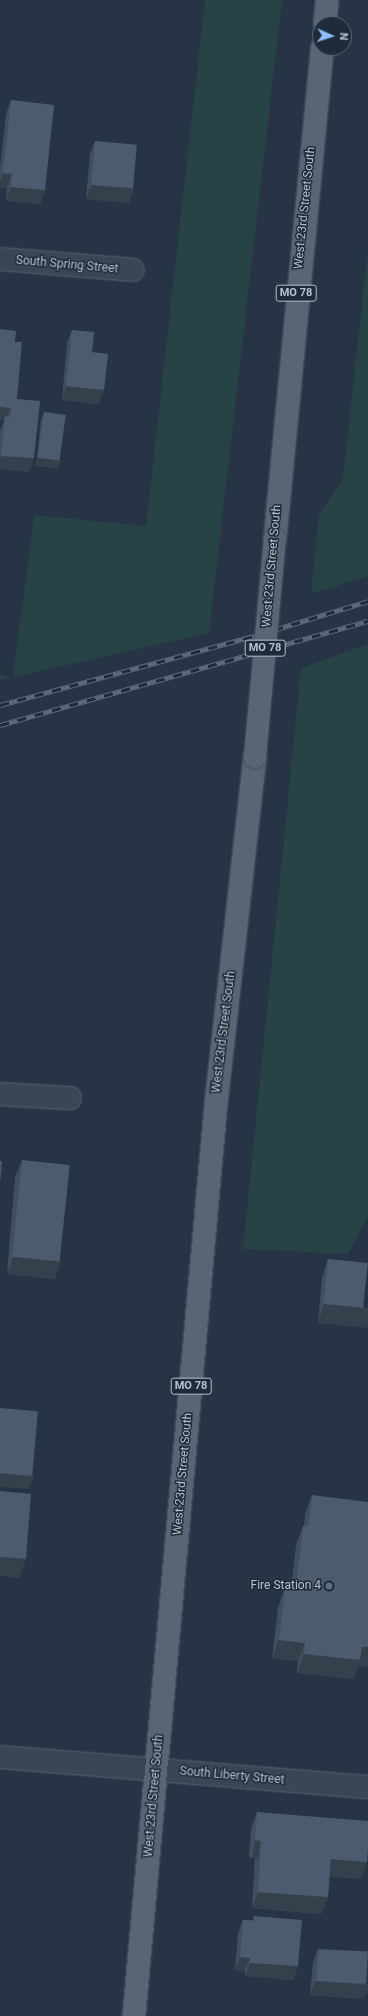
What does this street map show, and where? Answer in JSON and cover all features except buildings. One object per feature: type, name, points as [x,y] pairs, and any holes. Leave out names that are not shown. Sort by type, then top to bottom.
[{"type":"main road","points":[[326,16],[327,0]]},
{"type":"main road","name":"West 23rd Street South","points":[[134,2016],[216,1104],[255,757],[321,56]]},
{"type":"street","name":"South Spring Street","points":[[0,259],[133,270]]},
{"type":"street","points":[[0,1094],[70,1098]]},
{"type":"street","name":"South Liberty Street","points":[[0,1757],[368,1787]]},
{"type":"green space","points":[[205,0],[282,0],[209,633],[0,680],[0,675],[13,677],[34,515],[146,526]]},
{"type":"green space","points":[[368,247],[368,576],[311,594],[319,514],[343,479]]},
{"type":"green space","points":[[368,644],[368,1216],[348,1254],[243,1249],[301,668]]},
{"type":"railway","points":[[0,705],[257,635],[368,601]]},
{"type":"railway","points":[[0,725],[368,621]]},
{"type":"place","name":"Fire Station 4","points":[[329,1586]]}]
